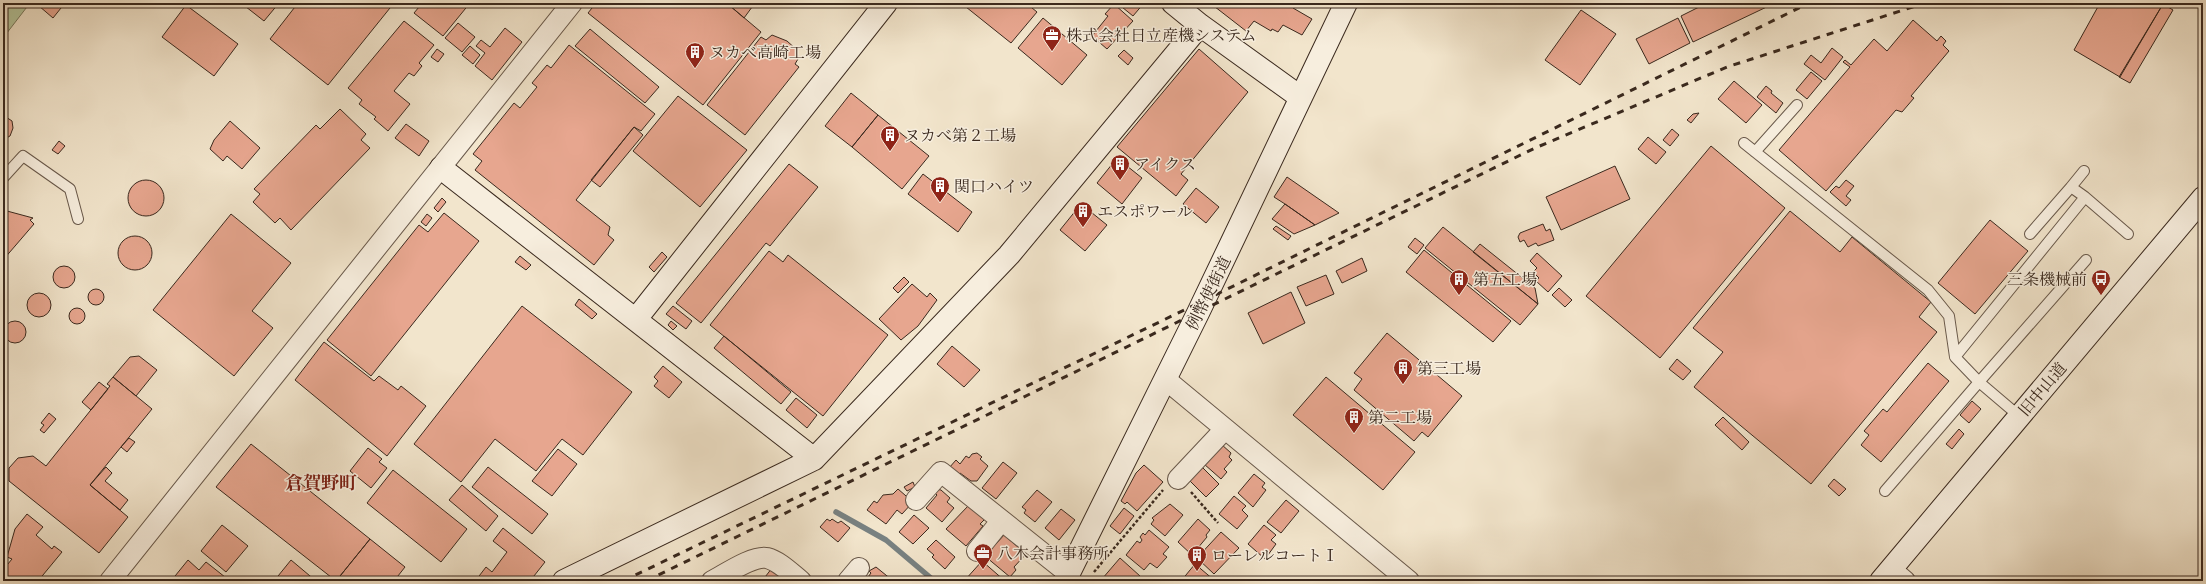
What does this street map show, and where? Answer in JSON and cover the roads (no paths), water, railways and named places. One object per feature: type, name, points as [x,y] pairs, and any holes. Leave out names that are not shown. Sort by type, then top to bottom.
[{"type":"street","points":[[110,581],[572,3]]},
{"type":"street","points":[[636,319],[886,3]]},
{"type":"street","points":[[1173,3],[1200,26],[1300,97]]},
{"type":"street","name":"例幣使街道","points":[[1074,578],[1165,379],[1346,3]]},
{"type":"street","points":[[564,581],[814,459],[1009,255],[1200,26]]},
{"type":"street","points":[[441,168],[814,459]]},
{"type":"street","name":"旧中山道","points":[[1892,577],[2019,416],[2203,198]]},
{"type":"street","points":[[1165,379],[1409,581]]},
{"type":"street","points":[[1178,479],[1225,429]]},
{"type":"street","points":[[916,500],[941,472],[1074,578]]},
{"type":"street","points":[[977,551],[1001,521]]},
{"type":"street","points":[[712,581],[754,559],[766,558],[777,563],[801,581]]},
{"type":"lane","points":[[1755,152],[1797,105]]},
{"type":"lane","points":[[1744,143],[1928,290],[1949,316],[1955,357],[1979,382],[2019,416]]},
{"type":"lane","points":[[3,178],[23,156],[70,189],[78,219]]},
{"type":"lane","points":[[2030,234],[2084,171]]},
{"type":"lane","points":[[2071,188],[2086,197],[2128,234]]},
{"type":"lane","points":[[1955,357],[2086,197]]},
{"type":"lane","points":[[1885,491],[2086,260]]},
{"type":"waterway","points":[[836,512],[886,540],[932,579]]},
{"type":"railway","points":[[623,581],[1205,300],[1809,3]]},
{"type":"railway","points":[[646,581],[1535,148],[1727,67],[1925,3]]},
{"type":"place","name":"株式会社日立産機システム","points":[[1052,52]]},
{"type":"place","name":"ヌカべ高崎工場","points":[[695,69]]},
{"type":"place","name":"ヌカべ第２工場","points":[[890,152]]},
{"type":"place","name":"アイクス","points":[[1120,181]]},
{"type":"place","name":"関口ハイツ","points":[[940,203]]},
{"type":"place","name":"エスポワール","points":[[1083,228]]},
{"type":"place","name":"第五工場","points":[[1459,296]]},
{"type":"place","name":"三条機械前","points":[[2101,296]]},
{"type":"place","name":"第三工場","points":[[1403,385]]},
{"type":"place","name":"第二工場","points":[[1354,434]]},
{"type":"place","name":"八木会計事務所","points":[[983,570]]},
{"type":"place","name":"ローレルコートⅠ","points":[[1197,572]]},
{"type":"district","name":"倉賀野町","points":[[321,483]]}]
